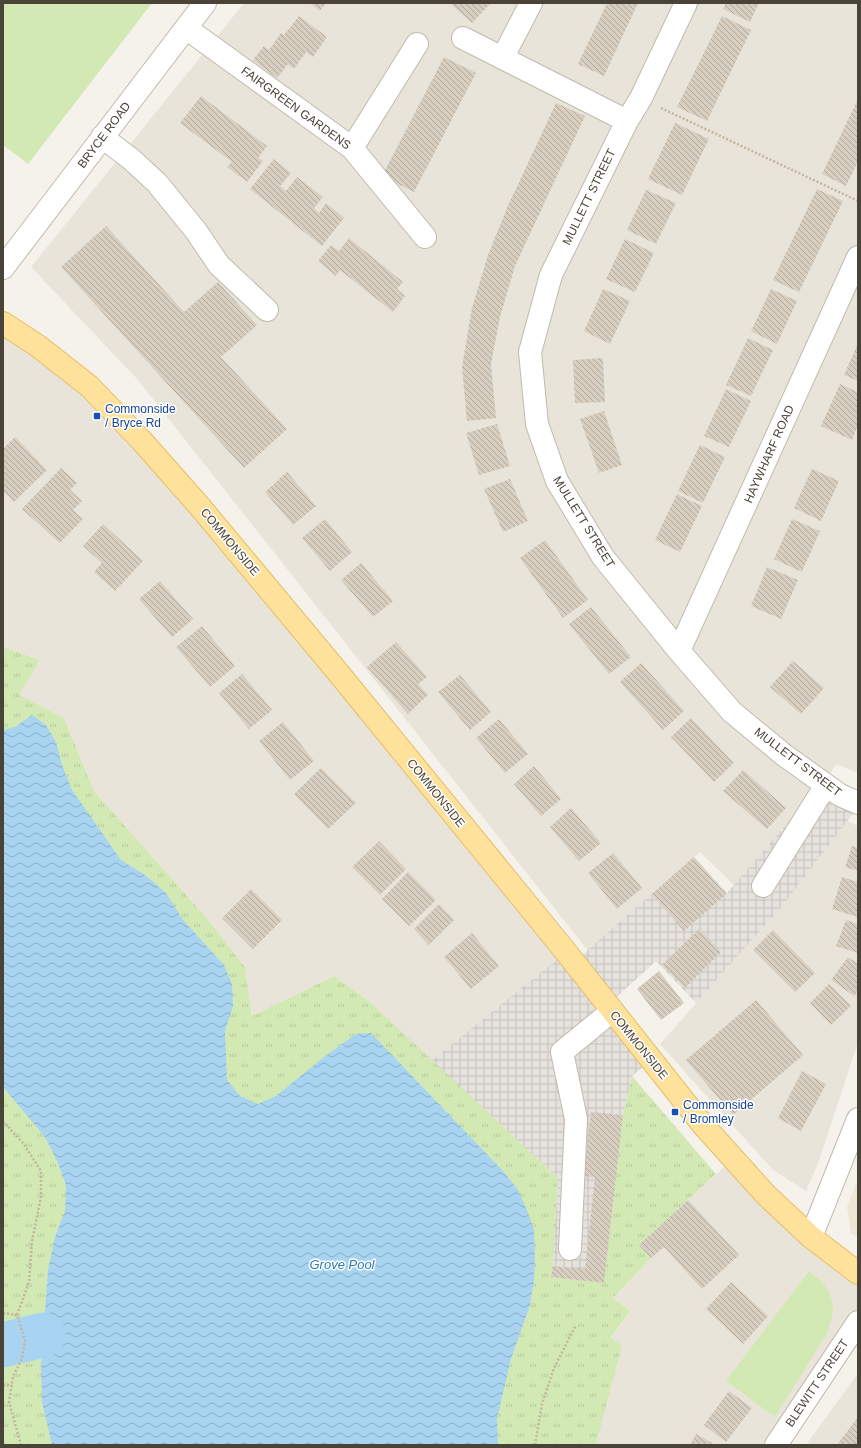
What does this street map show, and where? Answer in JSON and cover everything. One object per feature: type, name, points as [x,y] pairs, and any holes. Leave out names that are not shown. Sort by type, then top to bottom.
[{"type":"main road","name":"COMMONSIDE","points":[[3,323],[38,346],[89,386],[142,441],[201,508],[413,765],[718,1142],[766,1195],[811,1237],[858,1273]]},
{"type":"street","name":"BRYCE ROAD","points":[[3,268],[205,3]]},
{"type":"street","points":[[503,57],[531,3]]},
{"type":"street","name":"MULLETT STREET","points":[[686,3],[641,98],[627,121],[551,275],[530,352],[537,424],[557,481],[603,557],[679,651],[732,712],[784,755],[840,795],[858,803]]},
{"type":"street","name":"FAIRGREEN GARDENS","points":[[186,28],[352,148],[425,237]]},
{"type":"street","points":[[463,38],[627,121]]},
{"type":"street","points":[[352,148],[417,44]]},
{"type":"street","points":[[102,137],[131,159],[157,183],[196,231],[219,265],[267,310]]},
{"type":"street","name":"HAYWHARF ROAD","points":[[679,651],[858,257]]},
{"type":"street","points":[[763,886],[826,785]]},
{"type":"street","points":[[570,1249],[576,1120],[562,1052],[612,1011]]},
{"type":"street","points":[[811,1237],[858,1119]]},
{"type":"street","name":"BLEWITT STREET","points":[[776,1445],[858,1322]]},
{"type":"path","points":[[641,98],[858,201]]},
{"type":"path","points":[[3,1121],[23,1143],[41,1171],[41,1198],[32,1241],[28,1282],[17,1315],[24,1340],[22,1358],[13,1377],[9,1402],[21,1445]]},
{"type":"path","points":[[3,1313],[17,1315]]},
{"type":"path","points":[[535,1445],[542,1404],[554,1368],[576,1325]]},
{"type":"path","points":[[3,1385],[12,1385]]},
{"type":"shaded area","points":[[244,3],[858,3],[858,773],[837,764],[740,891],[700,852],[589,952],[138,380],[31,267]]},
{"type":"shaded area","points":[[3,323],[89,386],[566,952],[431,1061],[369,1001],[334,976],[252,1016],[245,967],[205,916],[94,791],[64,718],[19,695],[40,660],[3,647]]},
{"type":"shaded area","points":[[822,783],[858,807],[783,905],[696,1003],[656,961],[608,1005],[652,1060],[632,1076],[623,1115],[604,1283],[551,1277],[558,1178],[431,1061],[566,952],[574,962],[694,857],[727,893]]},
{"type":"shaded area","points":[[847,821],[858,826],[858,1042],[819,1161],[806,1191],[773,1170],[660,1044],[783,905]]},
{"type":"shaded area","points":[[733,1159],[858,1273],[858,1322],[776,1445],[596,1445],[622,1346],[611,1339],[630,1311],[613,1298],[651,1258],[639,1245]]},
{"type":"shaded area","points":[[858,1179],[858,1238],[851,1233],[847,1207]]},
{"type":"shaded area","points":[[858,1373],[858,1445],[806,1445]]},
{"type":"green space","points":[[3,3],[152,3],[28,164],[3,145]]},
{"type":"green space","name":"Grove Pool","points":[[3,647],[40,660],[19,695],[64,718],[94,791],[205,916],[245,967],[252,1016],[334,976],[369,1001],[558,1178],[552,1277],[604,1283],[623,1115],[632,1076],[716,1174],[639,1245],[651,1258],[613,1298],[630,1311],[611,1338],[622,1346],[596,1445],[3,1445]]},
{"type":"green space","points":[[809,1271],[822,1282],[830,1294],[833,1307],[832,1318],[826,1335],[775,1417],[726,1381]]},
{"type":"water","name":"Grove Pool","points":[[32,715],[46,725],[56,742],[62,765],[72,790],[121,860],[145,875],[166,893],[183,920],[224,965],[232,984],[233,1006],[225,1031],[227,1080],[240,1096],[258,1104],[276,1096],[324,1057],[356,1034],[371,1033],[503,1171],[518,1190],[534,1230],[534,1280],[530,1305],[511,1359],[497,1419],[498,1445],[52,1445],[42,1402],[41,1366],[48,1270],[55,1237],[65,1211],[66,1185],[58,1163],[45,1137],[3,1087],[3,730],[15,727]]},
{"type":"building","points":[[310,3],[326,3],[320,11]]},
{"type":"building","points":[[450,3],[491,3],[472,23]]},
{"type":"building","points":[[607,3],[638,3],[604,76],[578,64]]},
{"type":"building","points":[[726,3],[759,3],[750,22],[723,9]]},
{"type":"building","points":[[299,16],[327,37],[313,57],[306,52],[294,69],[288,64],[277,78],[253,60],[264,46],[269,50],[281,33],[284,35]]},
{"type":"building","points":[[722,16],[751,30],[707,121],[677,107]]},
{"type":"building","points":[[444,57],[476,73],[414,192],[382,176]]},
{"type":"building","points":[[201,96],[267,146],[258,158],[263,161],[247,182],[227,167],[232,162],[180,123]]},
{"type":"building","points":[[858,99],[858,161],[846,186],[822,174]]},
{"type":"building","points":[[556,103],[585,116],[515,266],[500,317],[491,364],[496,418],[467,421],[462,367],[472,308],[488,255],[507,208]]},
{"type":"building","points":[[675,123],[709,139],[682,195],[648,179]]},
{"type":"building","points":[[274,159],[291,173],[280,186],[286,191],[297,177],[323,197],[314,208],[319,213],[326,203],[344,218],[322,246],[250,189]]},
{"type":"building","points":[[817,189],[843,201],[799,292],[773,280]]},
{"type":"building","points":[[646,190],[676,203],[656,244],[627,230]]},
{"type":"building","points":[[106,226],[184,312],[218,282],[257,325],[221,357],[287,429],[244,468],[61,267]]},
{"type":"building","points":[[349,238],[403,282],[397,289],[405,296],[393,312],[340,270],[336,276],[318,261],[331,245],[339,251]]},
{"type":"building","points":[[625,239],[654,253],[635,292],[606,279]]},
{"type":"building","points":[[603,289],[630,301],[610,344],[584,331]]},
{"type":"building","points":[[771,289],[797,301],[777,344],[751,331]]},
{"type":"building","points":[[748,338],[773,350],[751,396],[726,385]]},
{"type":"building","points":[[858,343],[858,381],[844,375]]},
{"type":"building","points":[[603,358],[605,402],[575,403],[573,360]]},
{"type":"building","points":[[840,384],[858,392],[858,425],[852,440],[821,426]]},
{"type":"building","points":[[726,389],[751,401],[729,447],[704,436]]},
{"type":"building","points":[[604,411],[622,465],[599,473],[580,419]]},
{"type":"building","points":[[497,424],[510,466],[479,475],[466,433]]},
{"type":"building","points":[[15,437],[47,470],[14,502],[3,491],[3,449]]},
{"type":"building","points":[[700,445],[725,457],[703,503],[678,491]]},
{"type":"building","points":[[61,468],[77,483],[70,490],[82,501],[73,510],[83,519],[60,543],[22,509]]},
{"type":"building","points":[[812,469],[839,481],[821,521],[794,508]]},
{"type":"building","points":[[287,472],[316,506],[293,525],[265,492]]},
{"type":"building","points":[[510,479],[528,521],[503,532],[484,489]]},
{"type":"building","points":[[677,494],[702,506],[680,552],[655,540]]},
{"type":"building","points":[[325,519],[352,552],[330,571],[302,538]]},
{"type":"building","points":[[792,519],[820,531],[802,572],[774,559]]},
{"type":"building","points":[[103,524],[143,561],[115,591],[94,572],[102,563],[83,546]]},
{"type":"building","points":[[545,540],[588,600],[563,618],[520,558]]},
{"type":"building","points":[[361,563],[393,601],[373,617],[341,580]]},
{"type":"building","points":[[767,567],[798,580],[781,619],[751,606]]},
{"type":"building","points":[[160,581],[193,619],[172,637],[139,599]]},
{"type":"building","points":[[591,607],[631,657],[609,674],[569,624]]},
{"type":"building","points":[[202,626],[235,666],[210,687],[176,647]]},
{"type":"building","points":[[396,642],[427,677],[418,684],[428,695],[408,714],[367,667]]},
{"type":"building","points":[[793,661],[824,688],[801,714],[770,687]]},
{"type":"building","points":[[641,663],[684,711],[663,730],[620,682]]},
{"type":"building","points":[[242,674],[272,710],[249,729],[219,693]]},
{"type":"building","points":[[460,675],[491,712],[470,730],[438,692]]},
{"type":"building","points":[[691,718],[734,763],[714,782],[671,737]]},
{"type":"building","points":[[499,719],[528,754],[505,773],[476,738]]},
{"type":"building","points":[[283,722],[314,761],[290,780],[259,741]]},
{"type":"building","points":[[534,766],[561,799],[541,816],[514,784]]},
{"type":"building","points":[[321,768],[356,803],[328,829],[294,794]]},
{"type":"building","points":[[743,770],[786,808],[767,829],[723,791]]},
{"type":"building","points":[[571,808],[601,843],[579,861],[550,827]]},
{"type":"building","points":[[379,841],[406,869],[380,895],[352,867]]},
{"type":"building","points":[[852,846],[858,848],[858,871],[845,867]]},
{"type":"building","points":[[613,853],[642,888],[617,909],[588,873]]},
{"type":"building","points":[[694,857],[726,894],[684,931],[652,894]]},
{"type":"building","points":[[408,872],[436,900],[409,926],[382,899]]},
{"type":"building","points":[[842,877],[858,882],[858,917],[832,909]]},
{"type":"building","points":[[251,889],[282,920],[253,949],[222,918]]},
{"type":"building","points":[[439,904],[454,920],[429,945],[414,929]]},
{"type":"building","points":[[846,920],[858,924],[858,953],[836,946]]},
{"type":"building","points":[[699,929],[721,952],[685,988],[662,965]]},
{"type":"building","points":[[773,930],[815,973],[795,992],[753,950]]},
{"type":"building","points":[[472,933],[499,966],[471,989],[444,957]]},
{"type":"building","points":[[848,957],[858,964],[858,991],[854,996],[831,980]]},
{"type":"building","points":[[659,971],[684,1003],[661,1020],[637,989]]},
{"type":"building","points":[[829,984],[851,1006],[831,1025],[810,1003]]},
{"type":"building","points":[[756,1000],[803,1055],[733,1115],[686,1060]]},
{"type":"building","points":[[802,1071],[826,1084],[801,1131],[778,1118]]},
{"type":"building","points":[[591,1112],[623,1115],[604,1283],[551,1277],[553,1266],[585,1269],[595,1177],[584,1176]]},
{"type":"building","points":[[688,1200],[739,1255],[702,1289],[664,1247],[651,1258],[639,1245]]},
{"type":"building","points":[[731,1282],[768,1316],[743,1344],[706,1309]]},
{"type":"building","points":[[729,1391],[752,1408],[726,1442],[704,1425]]},
{"type":"building","points":[[858,1417],[858,1445],[837,1445]]},
{"type":"building","points":[[696,1434],[712,1443],[710,1445],[690,1445]]},
{"type":"waterway","points":[[3,1345],[43,1335]]},
{"type":"place","name":"Commonside / Bryce Rd","points":[[97,416]]},
{"type":"place","name":"Commonside / Bromley","points":[[675,1112]]}]
